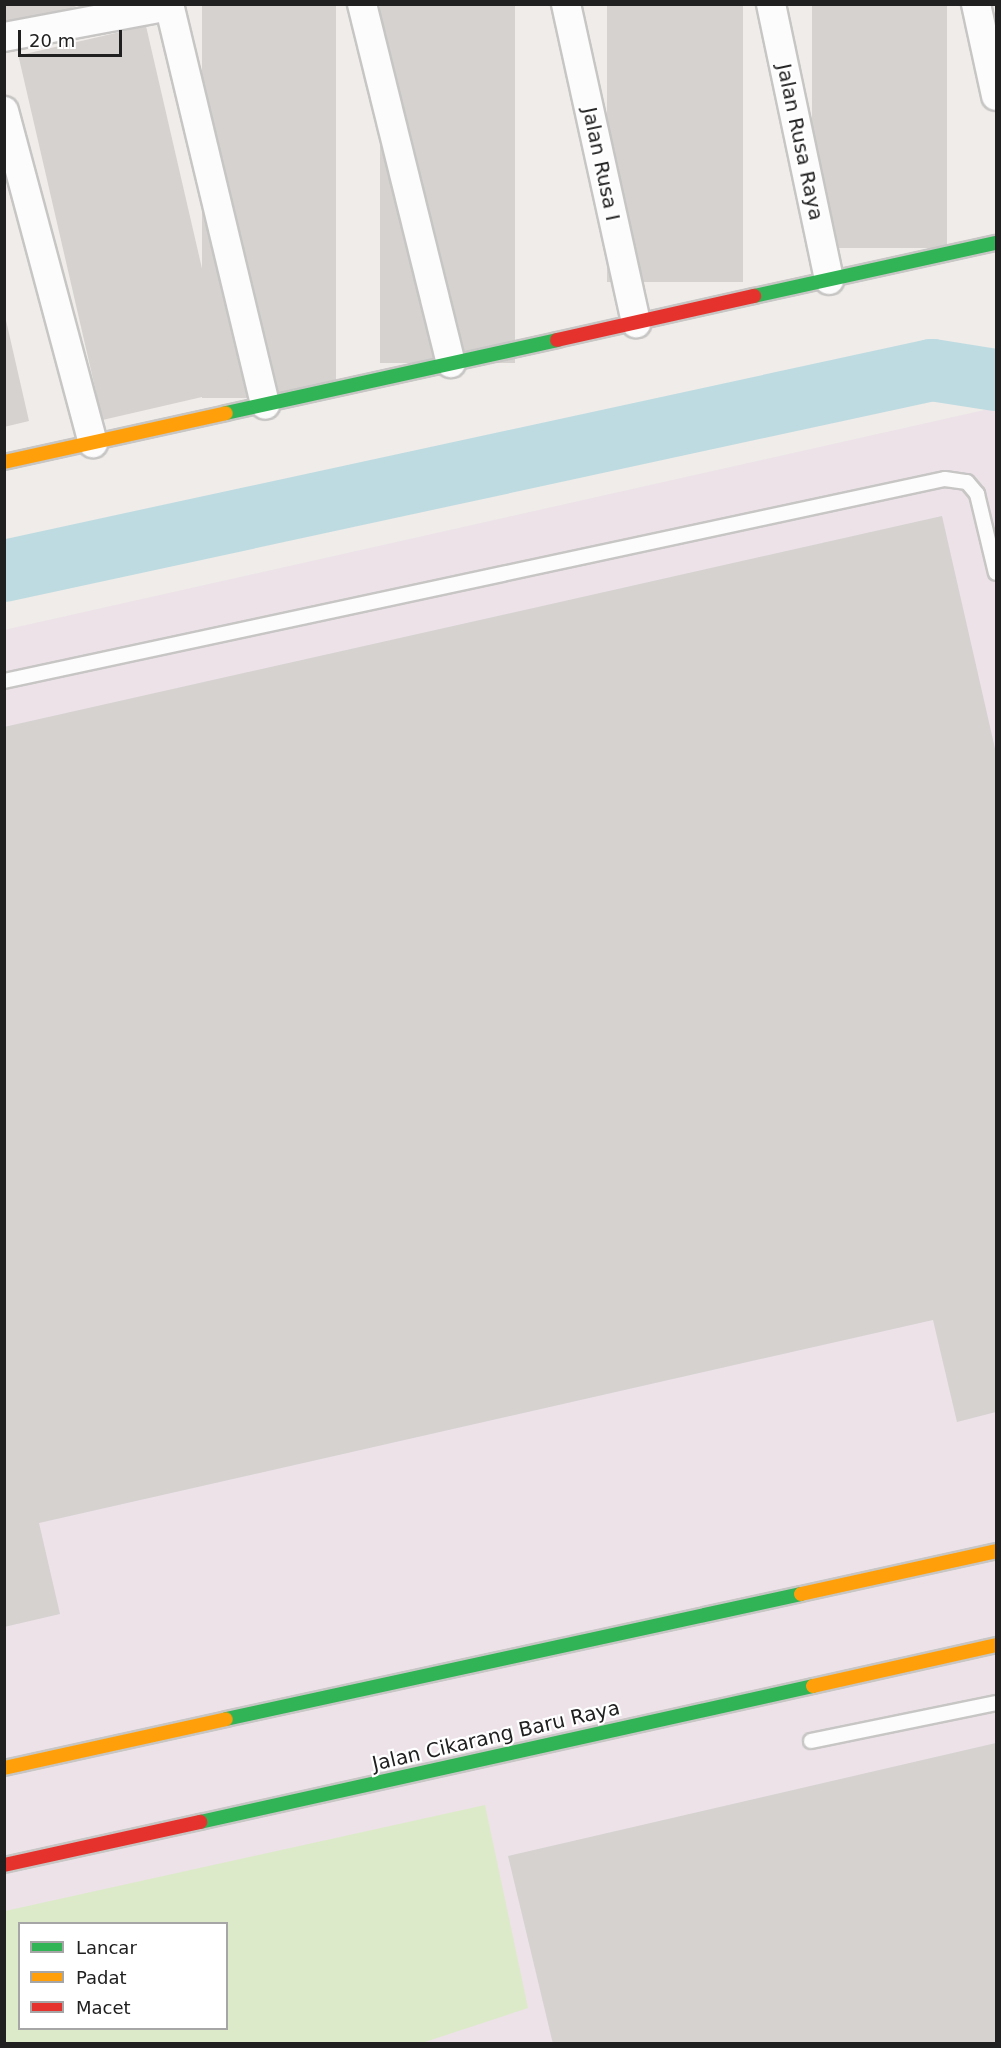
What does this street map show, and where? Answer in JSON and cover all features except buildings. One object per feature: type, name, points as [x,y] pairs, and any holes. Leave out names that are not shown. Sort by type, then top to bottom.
[{"type":"main road","points":[[4,462],[996,243]]},
{"type":"main road","points":[[4,1768],[996,1551]]},
{"type":"main road","name":"Jalan Cikarang Baru Raya","points":[[4,1865],[996,1645]]},
{"type":"street","points":[[362,4],[451,363]]},
{"type":"street","name":"Jalan Rusa I","points":[[566,4],[636,323]]},
{"type":"street","name":"Jalan Rusa Raya","points":[[771,4],[829,280]]},
{"type":"street","points":[[976,4],[996,96]]},
{"type":"street","points":[[4,37],[169,5],[265,405]]},
{"type":"street","points":[[4,111],[93,443]]},
{"type":"lane","points":[[4,681],[945,479],[966,482],[977,494],[996,573]]},
{"type":"lane","points":[[811,1742],[996,1702]]},
{"type":"shaded area","points":[[989,409],[996,411],[996,2043],[5,2043],[4,630]]},
{"type":"green space","points":[[485,1805],[528,2008],[422,2043],[5,2043],[5,1911]]},
{"type":"waterway","points":[[4,571],[932,370],[996,380]]},
{"type":"traffic: fast","points":[[754,296],[996,243]]},
{"type":"traffic: fast","points":[[226,413],[557,340]]},
{"type":"traffic: fast","points":[[226,1719],[801,1594]]},
{"type":"traffic: fast","points":[[200,1822],[813,1686]]},
{"type":"traffic: slow","points":[[4,462],[226,413]]},
{"type":"traffic: slow","points":[[801,1594],[996,1551]]},
{"type":"traffic: slow","points":[[813,1686],[996,1645]]},
{"type":"traffic: slow","points":[[4,1768],[226,1719]]},
{"type":"traffic: jam","points":[[557,340],[754,296]]},
{"type":"traffic: jam","points":[[4,1865],[200,1822]]}]
